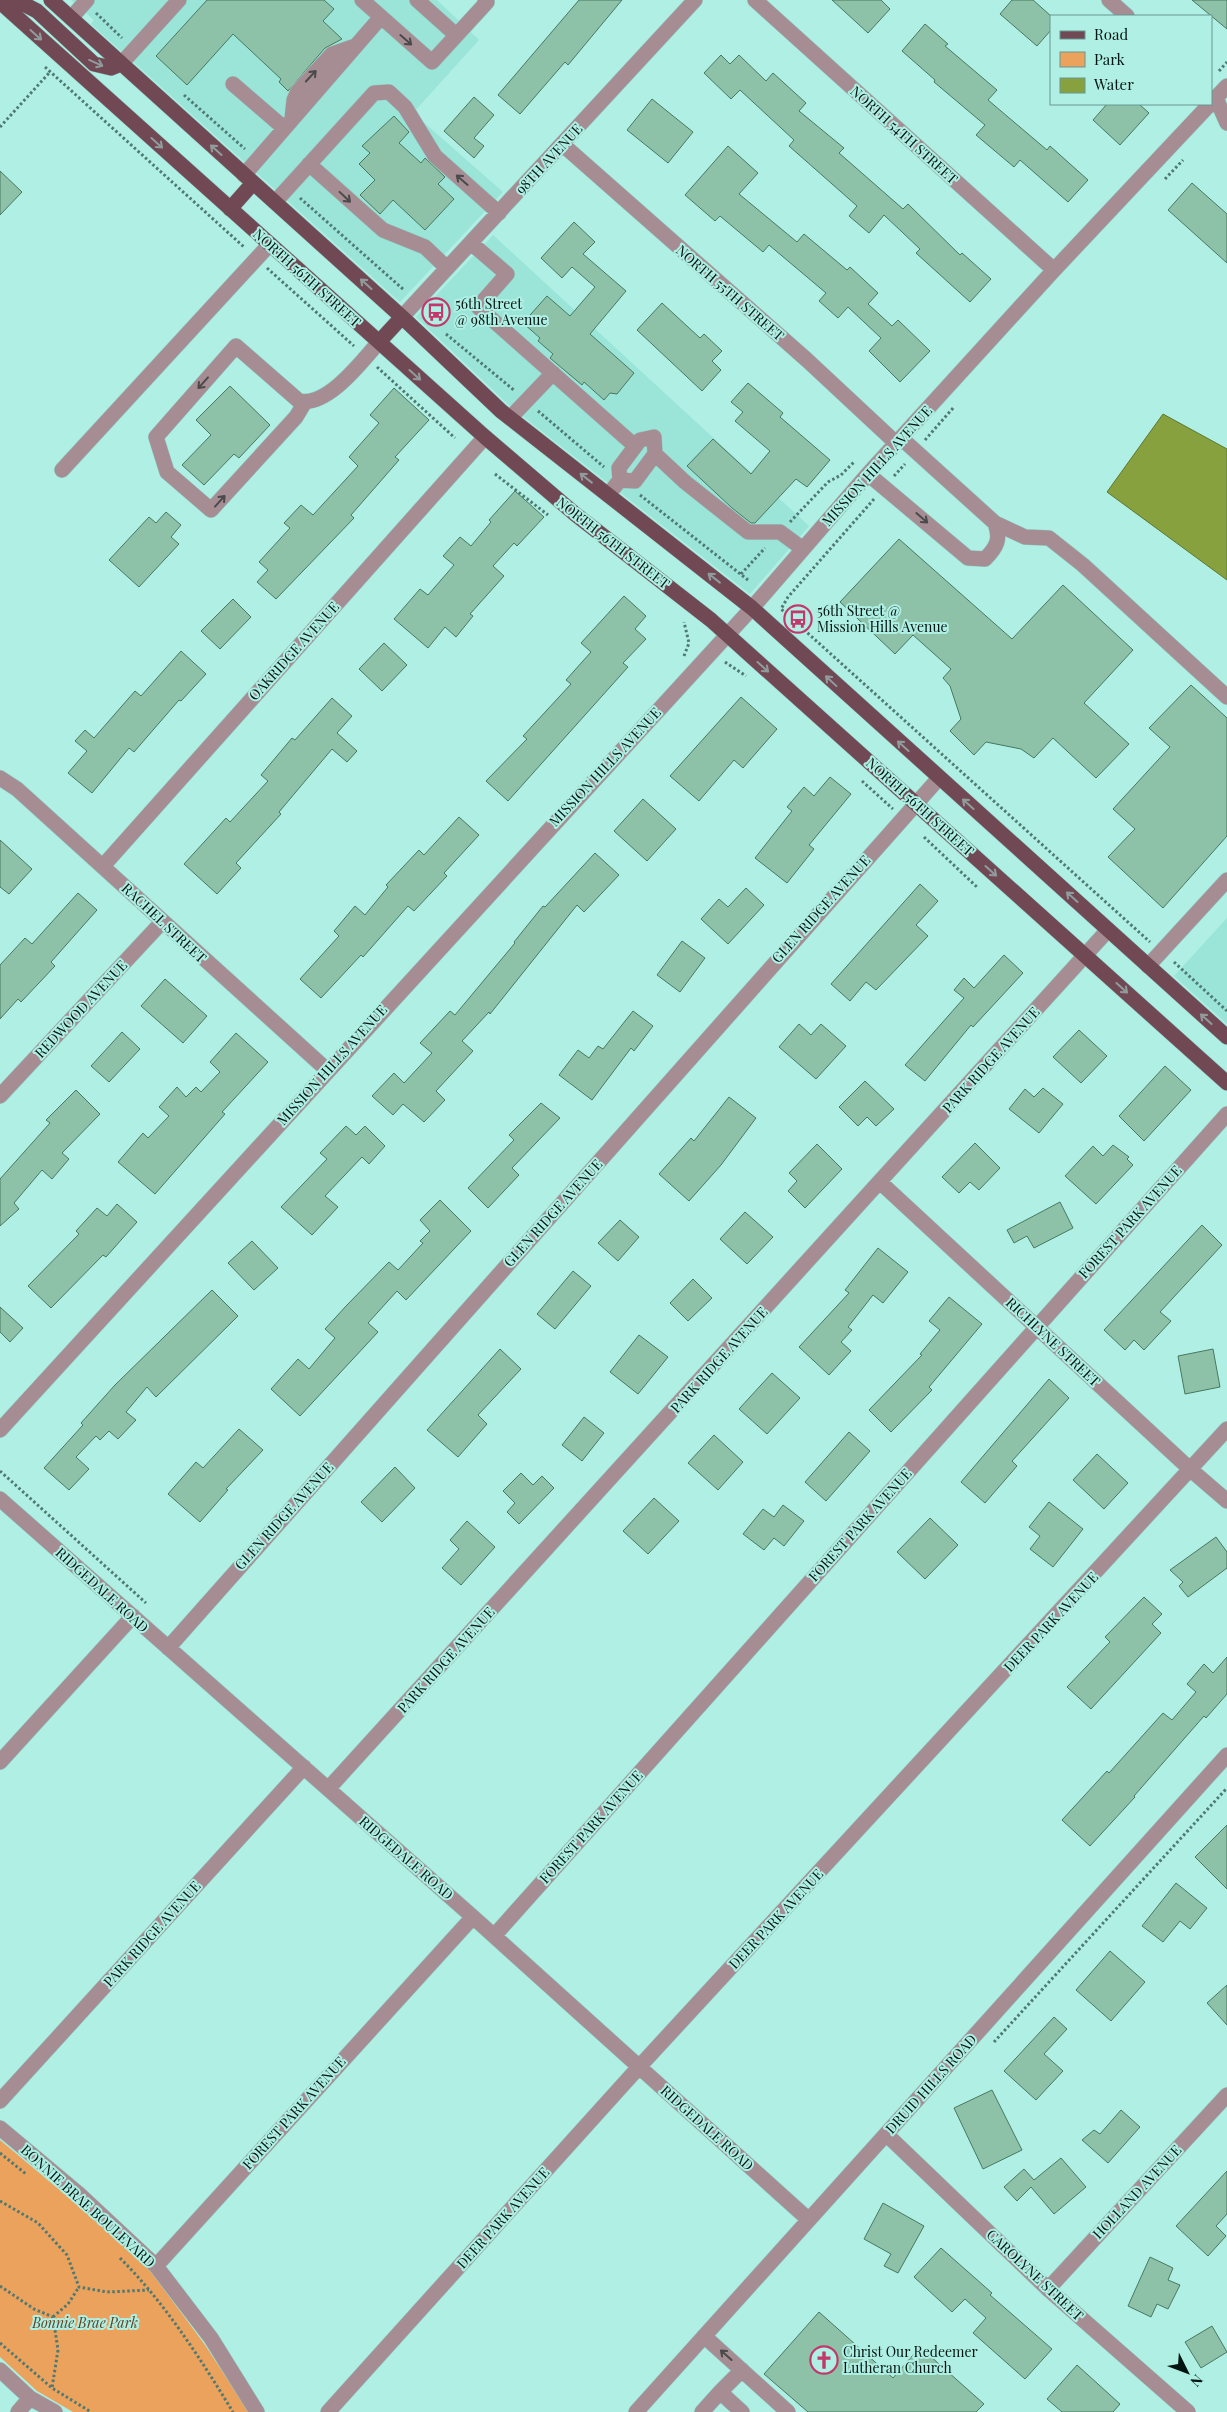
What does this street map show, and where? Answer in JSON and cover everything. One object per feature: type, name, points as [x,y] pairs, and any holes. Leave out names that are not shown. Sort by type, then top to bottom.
[{"type":"main road","points":[[51,0],[402,316],[510,418],[752,608],[1227,1037]]},
{"type":"main road","points":[[0,1],[18,1],[36,11],[94,64],[112,68],[121,64]]},
{"type":"main road","name":"NORTH 56TH STREET","points":[[0,1],[485,437],[575,514],[711,620],[1227,1082]]},
{"type":"main road","points":[[230,209],[248,179]]},
{"type":"main road","points":[[379,342],[402,316]]},
{"type":"street","points":[[121,64],[179,0]]},
{"type":"street","points":[[362,0],[432,62],[486,1]]},
{"type":"street","points":[[417,0],[456,35]]},
{"type":"street","name":"98TH AVENUE","points":[[402,316],[695,0]]},
{"type":"street","name":"NORTH 54TH STREET","points":[[755,0],[1054,270]]},
{"type":"street","points":[[1109,0],[1126,15]]},
{"type":"street","points":[[71,18],[86,1]]},
{"type":"street","points":[[248,179],[288,123],[381,17]]},
{"type":"street","points":[[233,84],[288,123]]},
{"type":"street","name":"MISSION HILLS AVENUE","points":[[1218,97],[1227,86]]},
{"type":"street","points":[[275,202],[374,93],[389,92],[412,118],[435,156],[499,213]]},
{"type":"street","points":[[1218,97],[1227,123]]},
{"type":"street","name":"MISSION HILLS AVENUE","points":[[0,1430],[327,1070],[752,608],[868,474],[1054,270],[1210,105]]},
{"type":"street","name":"NORTH 55TH STREET","points":[[562,144],[898,441],[916,451],[995,523],[1025,537],[1049,538],[1084,565],[1227,697]]},
{"type":"street","points":[[309,164],[383,230],[425,247],[447,268]]},
{"type":"street","points":[[471,243],[507,274],[478,307],[635,446]]},
{"type":"street","points":[[62,470],[270,244]]},
{"type":"street","points":[[305,402],[296,417],[212,510],[166,472],[156,436],[236,346],[299,401],[305,402],[335,390],[379,342]]},
{"type":"street","points":[[510,418],[552,373]]},
{"type":"street","name":"OAKRIDGE AVENUE","points":[[102,866],[485,437]]},
{"type":"street","points":[[608,495],[620,480],[619,468],[635,446],[640,440],[654,438],[655,454],[634,481],[620,480]]},
{"type":"street","points":[[655,454],[685,482],[748,532],[780,532],[803,549]]},
{"type":"street","points":[[868,474],[885,486],[968,558],[985,559],[996,548],[999,534],[995,523]]},
{"type":"street","name":"RACHEL STREET","points":[[0,778],[17,788],[162,922],[327,1070]]},
{"type":"street","name":"GLEN RIDGE AVENUE","points":[[168,1648],[939,778]]},
{"type":"street","points":[[1148,966],[1227,880]]},
{"type":"street","name":"REDWOOD AVENUE","points":[[0,1096],[162,922]]},
{"type":"street","name":"PARK RIDGE AVENUE","points":[[328,1789],[881,1183],[1108,930]]},
{"type":"street","name":"FOREST PARK AVENUE","points":[[494,1936],[1227,1114]]},
{"type":"street","name":"RICHLYNE STREET","points":[[881,1183],[1191,1470],[1227,1500]]},
{"type":"street","name":"DEER PARK AVENUE","points":[[328,2412],[639,2067],[1227,1429]]},
{"type":"street","name":"RIDGEDALE ROAD","points":[[0,1499],[473,1917],[809,2220]]},
{"type":"street","points":[[0,1762],[133,1616]]},
{"type":"street","name":"DRUID HILLS ROAD","points":[[640,2411],[704,2336],[1227,1755]]},
{"type":"street","name":"PARK RIDGE AVENUE","points":[[0,2101],[304,1767]]},
{"type":"street","name":"FOREST PARK AVENUE","points":[[156,2266],[473,1917]]},
{"type":"street","name":"HOLLAND AVENUE","points":[[1048,2288],[1227,2095]]},
{"type":"street","name":"BONNIE BRAE BOULEVARD","points":[[0,2128],[80,2195],[156,2266],[211,2338],[257,2412]]},
{"type":"street","name":"CAROLYNE STREET","points":[[886,2134],[1048,2288],[1188,2412]]},
{"type":"street","points":[[704,2336],[788,2412]]},
{"type":"street","points":[[0,2370],[30,2398],[55,2412]]},
{"type":"street","points":[[702,2412],[742,2370]]},
{"type":"street","points":[[720,2392],[742,2412]]},
{"type":"street","points":[[18,2412],[30,2398]]},
{"type":"path","points":[[86,1],[134,49]]},
{"type":"path","points":[[43,66],[455,438]]},
{"type":"path","points":[[0,128],[50,72]]},
{"type":"path","points":[[444,332],[527,401],[579,448],[748,580]]},
{"type":"path","points":[[916,451],[788,596],[781,609],[1227,1010]]},
{"type":"path","points":[[741,574],[828,482],[841,475],[859,457]]},
{"type":"path","points":[[924,837],[978,888]]},
{"type":"path","points":[[992,2044],[1227,1788]]},
{"type":"path","points":[[0,2153],[29,2176]]},
{"type":"path","points":[[0,2201],[38,2223],[67,2255],[79,2287]]},
{"type":"path","points":[[116,2254],[149,2290],[186,2338],[233,2412]]},
{"type":"path","points":[[0,2286],[34,2309],[53,2316]]},
{"type":"path","points":[[79,2287],[107,2292],[149,2290]]},
{"type":"path","points":[[53,2316],[68,2304],[79,2287]]},
{"type":"path","points":[[52,2388],[58,2350],[53,2316]]},
{"type":"path","points":[[0,2343],[52,2388],[92,2412]]},
{"type":"shaded area","points":[[71,0],[437,0],[479,40],[413,113],[503,192],[400,302],[129,58],[125,51],[122,52],[91,24],[94,20]]},
{"type":"shaded area","points":[[493,235],[809,526],[750,594],[511,407],[416,317]]},
{"type":"shaded area","points":[[1227,918],[1227,1024],[1174,976]]},
{"type":"green space","name":"Bonnie Brae Park","points":[[0,2140],[74,2202],[149,2269],[205,2345],[249,2412],[73,2412],[37,2391],[0,2357]]},
{"type":"water","points":[[1163,414],[1227,449],[1227,580],[1107,492]]},
{"type":"building","points":[[207,0],[324,0],[334,9],[323,21],[342,39],[325,48],[288,91],[279,82],[281,79],[233,34],[187,85],[156,56]]},
{"type":"building","points":[[579,0],[622,0],[568,65],[565,62],[520,114],[498,95]]},
{"type":"building","points":[[832,0],[881,0],[890,9],[868,33]]},
{"type":"building","points":[[1012,0],[1033,0],[1050,15],[1050,31],[1037,46],[1000,14]]},
{"type":"building","points":[[1192,0],[1227,0],[1227,29]]},
{"type":"building","points":[[925,24],[948,44],[945,46],[997,90],[988,100],[1047,150],[1050,146],[1088,180],[1068,202],[1020,160],[1014,167],[976,135],[985,125],[934,82],[935,80],[902,51]]},
{"type":"building","points":[[721,55],[730,64],[739,55],[766,81],[773,73],[806,103],[799,111],[844,148],[839,153],[903,209],[908,204],[960,255],[962,253],[991,279],[970,302],[916,253],[920,249],[884,215],[869,233],[849,216],[857,206],[789,146],[794,140],[740,90],[731,99],[704,73]]},
{"type":"building","points":[[474,97],[494,115],[474,138],[484,146],[474,158],[444,131]]},
{"type":"building","points":[[652,99],[693,132],[668,163],[627,130]]},
{"type":"building","points":[[1106,105],[1140,105],[1149,113],[1120,145],[1093,120]]},
{"type":"building","points":[[394,116],[409,132],[399,143],[421,163],[425,158],[445,177],[438,184],[454,199],[425,230],[393,200],[380,214],[360,195],[375,180],[359,164],[370,153],[362,146]]},
{"type":"building","points":[[728,146],[758,173],[739,194],[797,242],[804,234],[847,270],[850,267],[878,293],[868,304],[892,326],[898,320],[930,351],[900,382],[869,351],[881,338],[848,307],[838,318],[819,301],[826,293],[769,245],[763,252],[720,216],[715,221],[685,195]]},
{"type":"building","points":[[0,171],[22,192],[0,215]]},
{"type":"building","points":[[1192,183],[1227,214],[1227,263],[1168,210]]},
{"type":"building","points":[[574,222],[595,242],[583,254],[626,291],[590,334],[634,373],[617,394],[610,393],[604,400],[584,382],[582,385],[550,358],[553,354],[538,341],[540,338],[523,323],[547,296],[570,316],[595,287],[572,267],[562,278],[541,258]]},
{"type":"building","points":[[662,303],[700,338],[704,334],[722,351],[712,361],[721,370],[702,391],[637,330]]},
{"type":"building","points":[[748,383],[783,413],[780,417],[830,460],[807,487],[796,479],[755,523],[751,523],[732,508],[687,466],[713,439],[751,474],[770,451],[735,421],[743,412],[731,402]]},
{"type":"building","points":[[230,386],[270,425],[239,458],[234,454],[204,485],[182,465],[211,435],[196,420]]},
{"type":"building","points":[[394,388],[429,420],[395,457],[399,460],[351,515],[354,518],[276,599],[257,582],[268,570],[259,562],[290,528],[284,523],[301,505],[313,515],[358,466],[349,457],[379,423],[370,415]]},
{"type":"building","points":[[515,491],[544,517],[517,546],[514,543],[493,566],[504,576],[470,614],[473,616],[456,637],[445,627],[428,648],[394,619],[420,589],[428,595],[454,565],[443,556],[460,537],[471,546],[491,522],[489,520]]},
{"type":"building","points":[[166,512],[181,525],[171,537],[179,544],[139,587],[109,560],[149,517],[156,523]]},
{"type":"building","points":[[899,539],[1012,639],[1063,585],[1133,650],[1084,703],[1129,744],[1096,778],[1053,738],[1034,758],[1021,749],[986,742],[974,755],[950,731],[961,719],[950,686],[943,678],[951,669],[913,635],[895,654],[840,602]]},
{"type":"building","points":[[624,596],[646,616],[635,629],[646,639],[623,663],[628,667],[508,801],[486,781],[527,739],[523,736],[571,684],[566,680],[591,652],[581,643]]},
{"type":"building","points":[[233,599],[251,617],[220,649],[201,631]]},
{"type":"building","points":[[384,643],[407,665],[382,691],[359,669]]},
{"type":"building","points":[[181,651],[206,674],[181,701],[179,700],[134,752],[129,748],[92,793],[68,773],[87,751],[75,741],[85,730],[94,738],[135,691],[141,696]]},
{"type":"building","points":[[1191,685],[1227,718],[1227,836],[1163,908],[1108,857],[1135,829],[1113,809],[1170,747],[1149,728]]},
{"type":"building","points":[[741,697],[777,729],[743,768],[734,760],[699,801],[670,776]]},
{"type":"building","points":[[332,698],[352,716],[337,733],[357,751],[347,762],[332,749],[279,812],[281,814],[236,863],[241,868],[217,894],[184,864],[226,818],[230,822],[268,781],[261,775],[292,738],[295,740]]},
{"type":"building","points":[[830,777],[851,794],[809,845],[814,849],[787,883],[755,858],[792,811],[787,807],[804,787],[814,796]]},
{"type":"building","points":[[643,799],[676,829],[647,861],[614,831]]},
{"type":"building","points":[[459,817],[479,835],[444,873],[447,876],[414,911],[408,906],[363,957],[361,955],[321,998],[300,979],[339,936],[334,931],[355,906],[365,915],[388,887],[386,885],[419,850],[424,855]]},
{"type":"building","points":[[0,840],[32,869],[9,894],[0,887]]},
{"type":"building","points":[[595,853],[619,875],[584,912],[577,905],[490,1014],[489,1012],[462,1041],[473,1051],[436,1091],[445,1100],[424,1122],[403,1104],[393,1115],[372,1096],[394,1073],[404,1083],[432,1053],[420,1043],[450,1011],[455,1015],[543,906],[545,907]]},
{"type":"building","points":[[920,884],[938,901],[916,925],[928,936],[876,990],[866,982],[850,1001],[831,984]]},
{"type":"building","points":[[746,888],[764,905],[728,944],[701,919],[719,899],[728,907]]},
{"type":"building","points":[[78,893],[97,910],[51,962],[55,966],[21,1002],[18,999],[0,1019],[0,965],[25,938],[32,944]]},
{"type":"building","points":[[682,941],[705,958],[680,992],[657,975]]},
{"type":"building","points":[[1004,955],[1023,973],[973,1027],[971,1025],[925,1081],[905,1065],[964,998],[954,990],[964,978],[974,988]]},
{"type":"building","points":[[165,979],[207,1016],[183,1043],[141,1006]]},
{"type":"building","points":[[633,1011],[653,1026],[634,1051],[631,1048],[592,1100],[559,1075],[578,1050],[589,1058],[598,1046],[603,1049]]},
{"type":"building","points":[[799,1024],[811,1035],[821,1024],[846,1046],[816,1079],[779,1047]]},
{"type":"building","points":[[1079,1030],[1107,1056],[1081,1083],[1053,1057]]},
{"type":"building","points":[[122,1032],[140,1049],[109,1082],[91,1066]]},
{"type":"building","points":[[236,1033],[268,1062],[222,1112],[225,1114],[155,1194],[118,1162],[143,1133],[148,1138],[169,1116],[159,1107],[177,1087],[186,1097],[196,1087],[201,1092],[220,1072],[210,1062]]},
{"type":"building","points":[[1165,1066],[1191,1090],[1144,1141],[1119,1116]]},
{"type":"building","points":[[865,1081],[894,1109],[876,1126],[867,1117],[858,1126],[839,1107]]},
{"type":"building","points":[[1043,1088],[1063,1104],[1039,1133],[1009,1109],[1025,1089],[1034,1097]]},
{"type":"building","points":[[76,1090],[100,1114],[62,1153],[69,1159],[52,1179],[42,1170],[14,1203],[19,1209],[0,1226],[0,1179],[50,1123],[46,1120]]},
{"type":"building","points":[[729,1097],[756,1118],[721,1165],[689,1201],[659,1174],[691,1138],[694,1141]]},
{"type":"building","points":[[541,1103],[560,1118],[512,1168],[519,1175],[488,1208],[468,1188],[514,1140],[509,1135]]},
{"type":"building","points":[[346,1126],[356,1135],[365,1126],[385,1146],[369,1164],[362,1157],[325,1196],[338,1207],[312,1235],[281,1207],[327,1159],[320,1153]]},
{"type":"building","points":[[975,1143],[1000,1168],[979,1190],[970,1182],[959,1193],[942,1177]]},
{"type":"building","points":[[817,1144],[842,1169],[805,1208],[788,1191],[797,1181],[789,1173]]},
{"type":"building","points":[[1113,1145],[1129,1157],[1127,1159],[1133,1165],[1096,1204],[1065,1176],[1093,1146],[1103,1156]]},
{"type":"building","points":[[440,1200],[471,1231],[406,1300],[397,1291],[368,1323],[378,1332],[300,1416],[271,1389],[298,1359],[309,1369],[335,1338],[325,1329],[389,1262],[398,1270],[423,1243],[420,1241],[430,1231],[420,1220]]},
{"type":"building","points":[[1060,1202],[1073,1228],[1034,1248],[1027,1236],[1014,1243],[1007,1230]]},
{"type":"building","points":[[117,1204],[137,1222],[106,1257],[103,1255],[51,1308],[28,1286],[79,1234],[76,1231],[97,1208],[107,1216]]},
{"type":"building","points":[[745,1212],[773,1237],[747,1264],[720,1239]]},
{"type":"building","points":[[620,1220],[639,1237],[618,1261],[598,1243]]},
{"type":"building","points":[[1202,1225],[1222,1245],[1160,1312],[1171,1321],[1144,1350],[1134,1340],[1125,1350],[1104,1330]]},
{"type":"building","points":[[252,1241],[278,1268],[254,1290],[228,1263]]},
{"type":"building","points":[[878,1248],[908,1272],[883,1303],[873,1295],[848,1327],[852,1330],[841,1342],[851,1351],[829,1375],[799,1347],[849,1293],[845,1290]]},
{"type":"building","points":[[573,1271],[591,1286],[555,1329],[537,1314]]},
{"type":"building","points":[[693,1279],[712,1298],[688,1321],[670,1303]]},
{"type":"building","points":[[212,1290],[238,1316],[156,1397],[147,1387],[126,1412],[136,1420],[118,1439],[109,1431],[100,1440],[96,1436],[76,1457],[89,1469],[69,1490],[44,1468],[83,1425],[81,1423],[115,1385]]},
{"type":"building","points":[[949,1297],[982,1324],[929,1387],[932,1390],[891,1432],[869,1410],[922,1355],[920,1354],[940,1330],[929,1321]]},
{"type":"building","points":[[0,1307],[23,1328],[10,1342],[0,1332]]},
{"type":"building","points":[[639,1335],[668,1357],[638,1394],[610,1372]]},
{"type":"building","points":[[500,1349],[521,1369],[478,1415],[487,1424],[458,1457],[427,1430]]},
{"type":"building","points":[[1213,1349],[1220,1387],[1185,1394],[1178,1356]]},
{"type":"building","points":[[772,1373],[800,1398],[767,1434],[739,1409]]},
{"type":"building","points":[[1049,1379],[1069,1398],[1012,1461],[1017,1466],[985,1503],[961,1482]]},
{"type":"building","points":[[584,1417],[604,1433],[582,1461],[562,1445]]},
{"type":"building","points":[[239,1429],[263,1450],[226,1489],[228,1490],[200,1522],[168,1494],[196,1462],[203,1468]]},
{"type":"building","points":[[849,1432],[870,1451],[826,1501],[805,1482]]},
{"type":"building","points":[[714,1435],[743,1462],[718,1490],[688,1463]]},
{"type":"building","points":[[1097,1454],[1128,1483],[1104,1509],[1073,1480]]},
{"type":"building","points":[[395,1467],[415,1488],[382,1522],[361,1502]]},
{"type":"building","points":[[521,1473],[533,1485],[542,1476],[554,1488],[519,1524],[507,1512],[515,1503],[503,1491]]},
{"type":"building","points":[[654,1498],[679,1521],[648,1554],[623,1531]]},
{"type":"building","points":[[1049,1502],[1083,1529],[1053,1567],[1030,1549],[1040,1536],[1029,1527]]},
{"type":"building","points":[[783,1505],[804,1521],[784,1546],[774,1538],[764,1550],[743,1534],[763,1509],[774,1517]]},
{"type":"building","points":[[930,1518],[958,1545],[925,1579],[897,1552]]},
{"type":"building","points":[[467,1521],[495,1547],[461,1585],[442,1568],[459,1549],[450,1540]]},
{"type":"building","points":[[1216,1537],[1227,1552],[1227,1568],[1188,1597],[1179,1586],[1183,1582],[1170,1570]]},
{"type":"building","points":[[1144,1597],[1162,1614],[1152,1624],[1161,1633],[1091,1709],[1067,1687],[1110,1642],[1105,1637]]},
{"type":"building","points":[[1227,1657],[1227,1694],[1206,1718],[1204,1716],[1135,1797],[1090,1846],[1062,1820],[1107,1771],[1109,1773],[1163,1713],[1172,1720],[1196,1692],[1187,1684],[1204,1664],[1213,1673]]},
{"type":"building","points":[[1227,1825],[1227,1889],[1195,1857]]},
{"type":"building","points":[[1176,1883],[1207,1908],[1190,1929],[1180,1921],[1163,1942],[1142,1926]]},
{"type":"building","points":[[1110,1951],[1145,1982],[1111,2021],[1076,1990]]},
{"type":"building","points":[[1227,1985],[1227,2025],[1207,2003]]},
{"type":"building","points":[[1054,2017],[1067,2029],[1044,2054],[1063,2071],[1036,2100],[1004,2071]]},
{"type":"building","points":[[992,2090],[1022,2150],[983,2169],[954,2108]]},
{"type":"building","points":[[1121,2110],[1140,2127],[1108,2163],[1082,2140],[1094,2130],[1100,2134]]},
{"type":"building","points":[[1061,2158],[1086,2187],[1054,2214],[1031,2187],[1017,2201],[1004,2187],[1024,2169],[1034,2180]]},
{"type":"building","points":[[1227,2171],[1227,2214],[1216,2226],[1226,2236],[1208,2256],[1176,2226]]},
{"type":"building","points":[[883,2203],[924,2226],[898,2273],[884,2266],[891,2254],[864,2239]]},
{"type":"building","points":[[941,2248],[992,2293],[990,2295],[1052,2349],[1025,2379],[973,2333],[986,2318],[965,2299],[952,2312],[914,2277]]},
{"type":"building","points":[[1150,2257],[1173,2268],[1168,2280],[1180,2285],[1168,2309],[1157,2304],[1151,2317],[1128,2306]]},
{"type":"building","name":"Christ Our Redeemer Lutheran Church","points":[[819,2312],[893,2378],[920,2347],[984,2404],[976,2412],[808,2412],[764,2374]]},
{"type":"building","points":[[1212,2326],[1227,2352],[1201,2368],[1185,2342]]},
{"type":"building","points":[[1077,2365],[1120,2404],[1113,2412],[1062,2412],[1047,2399]]},
{"type":"place","name":"56th Street @ 98th Avenue","points":[[436,312]]},
{"type":"place","name":"56th Street @ Mission Hills Avenue","points":[[798,619]]},
{"type":"place","name":"Christ Our Redeemer Lutheran Church","points":[[824,2360]]}]
